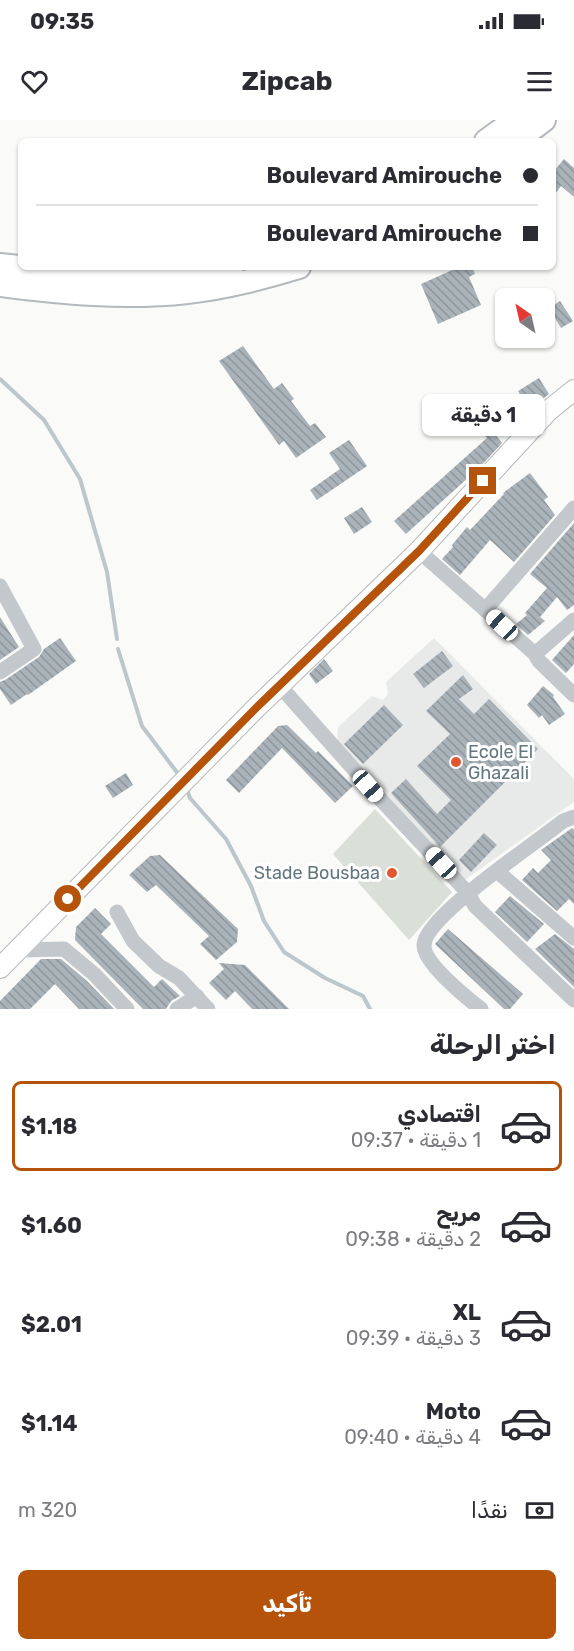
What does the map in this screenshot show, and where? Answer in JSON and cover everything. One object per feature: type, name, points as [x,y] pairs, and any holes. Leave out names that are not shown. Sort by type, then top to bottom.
[{"type":"highway","points":[[490,138],[515,120]]},
{"type":"highway","points":[[520,138],[544,120]]},
{"type":"highway","points":[[0,265],[18,267]]},
{"type":"highway","points":[[47,270],[104,276],[178,277],[216,270]]},
{"type":"highway","points":[[0,285],[47,291],[133,295],[187,292],[247,282],[289,270]]},
{"type":"main road","points":[[0,968],[279,685],[419,551],[548,411],[574,390]]},
{"type":"street","points":[[485,610],[574,508]]},
{"type":"street","points":[[419,551],[535,654],[539,662],[574,694]]},
{"type":"street","points":[[0,585],[34,649],[0,672]]},
{"type":"street","points":[[535,654],[574,620]]},
{"type":"street","points":[[279,685],[382,801],[468,892],[475,906],[574,1000]]},
{"type":"street","points":[[481,1009],[463,994],[425,953],[424,944],[428,935],[454,904],[468,892],[563,821],[574,817]]},
{"type":"street","points":[[497,872],[574,938]]},
{"type":"street","points":[[117,912],[133,941],[159,966],[179,978],[208,1009]]},
{"type":"street","points":[[18,950],[64,949],[94,974],[127,1009]]},
{"type":"street","points":[[177,1009],[197,996]]},
{"type":"shaded area","name":"Ecole El Ghazali","points":[[434,638],[574,779],[574,802],[465,880],[337,744],[338,727],[372,696],[383,700],[388,694],[386,682]]},
{"type":"shaded area","name":"Stade Bousbaa","points":[[375,809],[452,892],[409,940],[333,854]]},
{"type":"building","points":[[564,159],[574,168],[574,197],[561,186],[556,192],[556,169]]},
{"type":"building","points":[[452,270],[473,270],[475,274],[469,277],[481,305],[438,324],[421,284]]},
{"type":"building","points":[[560,301],[573,321],[561,328],[555,318],[555,304]]},
{"type":"building","points":[[243,346],[274,389],[282,383],[294,399],[291,401],[310,426],[315,423],[326,437],[296,458],[284,441],[279,445],[219,361]]},
{"type":"building","points":[[539,378],[549,394],[529,410],[518,391]]},
{"type":"building","points":[[492,416],[501,427],[494,433],[502,443],[480,467],[406,534],[394,521],[487,438],[478,428]]},
{"type":"building","points":[[349,440],[367,466],[317,500],[310,490],[340,469],[329,453]]},
{"type":"building","points":[[530,473],[548,497],[544,500],[555,515],[514,562],[490,540],[460,575],[442,559],[467,527],[470,530],[503,493]]},
{"type":"building","points":[[362,507],[372,522],[354,534],[344,518]]},
{"type":"building","points":[[574,523],[574,605],[567,610],[557,597],[540,617],[545,621],[528,635],[516,624],[527,615],[525,613],[547,588],[530,574]]},
{"type":"building","points":[[0,617],[19,647],[0,660]]},
{"type":"building","points":[[574,635],[574,664],[566,673],[552,660]]},
{"type":"building","points":[[60,638],[76,661],[11,705],[0,689],[0,682],[39,657],[44,649]]},
{"type":"building","points":[[442,651],[453,666],[424,688],[413,674]]},
{"type":"building","points":[[324,659],[333,671],[316,684],[309,674]]},
{"type":"building","points":[[463,675],[473,689],[459,699],[474,714],[489,699],[538,749],[440,847],[391,793],[406,779],[437,814],[451,800],[417,766],[450,734],[426,711]]},
{"type":"building","points":[[543,686],[554,695],[553,697],[565,714],[549,725],[542,715],[539,718],[527,705]]},
{"type":"building","points":[[384,705],[403,725],[363,764],[344,744]]},
{"type":"building","points":[[287,725],[316,753],[318,751],[353,786],[335,803],[282,748],[239,793],[226,780],[278,726]]},
{"type":"building","points":[[126,773],[133,785],[113,798],[105,786]]},
{"type":"building","points":[[572,828],[574,830],[574,904],[569,899],[557,911],[522,880],[533,868],[538,873],[551,860],[541,850]]},
{"type":"building","points":[[484,833],[497,845],[471,872],[459,860]]},
{"type":"building","points":[[160,855],[238,929],[237,942],[216,960],[200,944],[209,936],[156,885],[147,892],[129,875],[150,856]]},
{"type":"building","points":[[510,896],[544,924],[527,942],[495,912]]},
{"type":"building","points":[[95,908],[111,924],[101,934],[154,987],[162,979],[180,996],[171,1001],[166,1009],[143,1009],[75,940],[76,927]]},
{"type":"building","points":[[448,929],[523,994],[510,1009],[504,1009],[435,944]]},
{"type":"building","points":[[555,934],[574,949],[574,987],[535,949]]},
{"type":"building","points":[[41,959],[61,959],[87,981],[114,1009],[79,1009],[55,984],[30,1009],[0,1009],[0,1001]]},
{"type":"building","points":[[219,963],[245,965],[289,1009],[252,1009],[235,991],[226,1000],[209,983],[224,969]]},
{"type":"waterway","points":[[0,379],[44,420],[80,479],[107,572],[117,639]]},
{"type":"waterway","points":[[118,649],[142,726],[179,775]]},
{"type":"waterway","points":[[186,787],[190,798],[226,839],[251,886],[264,921],[284,952],[325,978],[363,996],[370,1009]]},
{"type":"place","name":"Ecole El Ghazali","points":[[456,762]]},
{"type":"place","name":"Stade Bousbaa","points":[[392,873]]},
{"type":"route","points":[[68,899],[257,707],[419,551],[483,481]]}]
